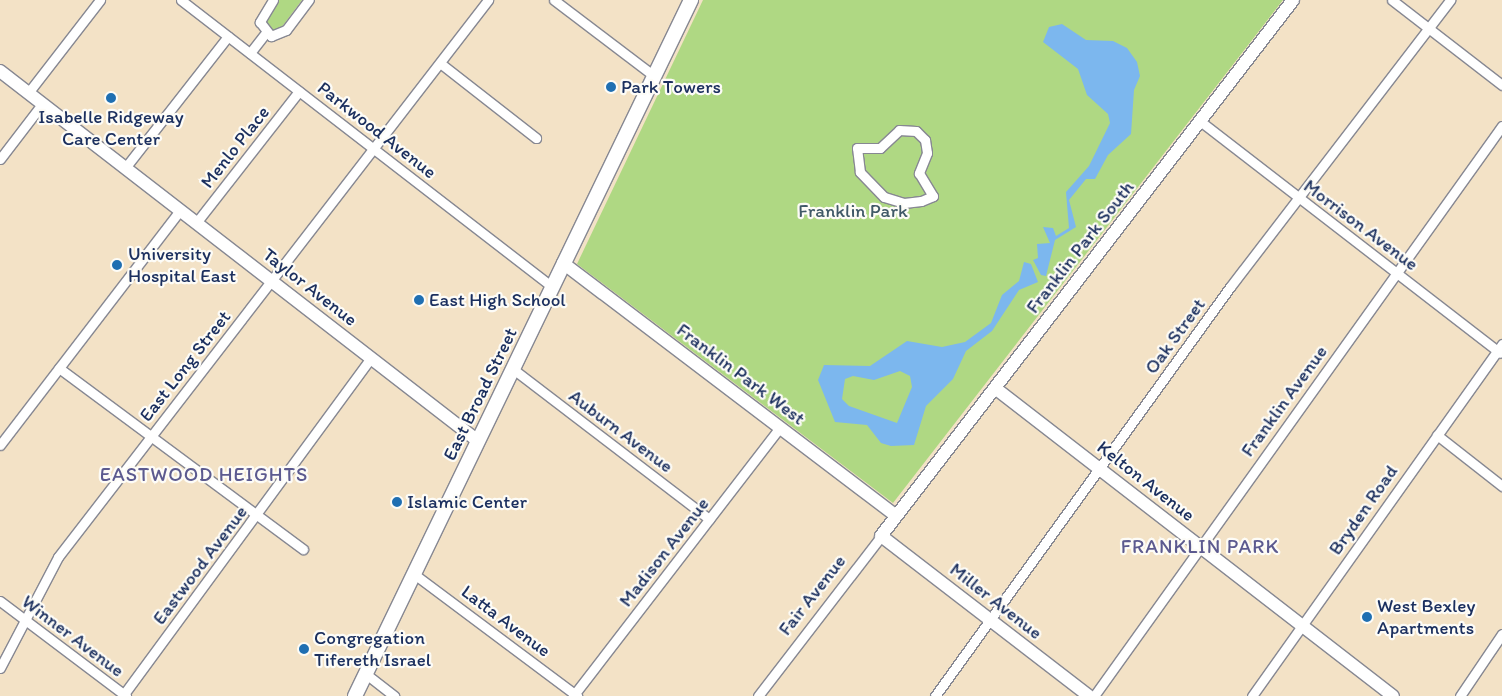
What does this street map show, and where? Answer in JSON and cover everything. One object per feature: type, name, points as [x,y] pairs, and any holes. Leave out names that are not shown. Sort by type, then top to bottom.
[{"type":"main road","name":"East Broad Street","points":[[355,696],[691,0]]},
{"type":"street","points":[[28,93],[100,0]]},
{"type":"street","name":"Parkwood Avenue","points":[[181,0],[552,287]]},
{"type":"street","points":[[250,53],[265,34],[262,14],[273,0]]},
{"type":"street","points":[[265,34],[278,36],[286,30],[309,0]]},
{"type":"street","name":"East Long Street","points":[[0,668],[47,573],[488,0]]},
{"type":"street","points":[[554,0],[654,76]]},
{"type":"street","name":"Franklin Park South","points":[[896,516],[1293,0]]},
{"type":"street","points":[[1392,0],[1502,85]]},
{"type":"street","name":"Oak Street","points":[[935,696],[992,621],[1298,197],[1450,0]]},
{"type":"street","points":[[125,168],[228,36]]},
{"type":"street","points":[[440,63],[536,138]]},
{"type":"street","name":"Taylor Avenue","points":[[0,71],[478,441]]},
{"type":"street","name":"Menlo Place","points":[[196,223],[299,91]]},
{"type":"street","points":[[0,159],[42,104]]},
{"type":"street","name":"Morrison Avenue","points":[[1200,121],[1396,273],[1500,350]]},
{"type":"street","name":"Franklin Avenue","points":[[1094,696],[1502,126]]},
{"type":"street","points":[[899,130],[916,131],[926,146],[919,173],[933,196],[909,203],[878,193],[860,172],[857,148],[880,148],[899,130]]},
{"type":"street","points":[[0,445],[180,210]]},
{"type":"street","name":"Franklin Park West","points":[[563,263],[896,516]]},
{"type":"street","name":"Bryden Road","points":[[1252,696],[1437,435],[1500,350]]},
{"type":"street","name":"Eastwood Avenue","points":[[125,695],[370,358]]},
{"type":"street","points":[[59,368],[303,549]]},
{"type":"street","name":"Auburn Avenue","points":[[512,369],[709,519]]},
{"type":"street","name":"Kelton Avenue","points":[[994,388],[1393,696]]},
{"type":"street","name":"Madison Avenue","points":[[575,695],[780,427]]},
{"type":"street","points":[[1437,435],[1502,486]]},
{"type":"street","name":"Fair Avenue","points":[[758,696],[896,516]]},
{"type":"street","name":"Miller Avenue","points":[[881,536],[1089,696]]},
{"type":"street","name":"Latta Avenue","points":[[414,574],[575,695]]},
{"type":"street","name":"Winner Avenue","points":[[0,602],[125,695]]},
{"type":"street","points":[[1460,696],[1502,634]]},
{"type":"street","points":[[366,674],[394,696]]},
{"type":"green space","points":[[278,0],[302,0],[281,28],[271,31],[264,20]]},
{"type":"green space","name":"Franklin Park","points":[[703,0],[1283,0],[893,503],[577,264]]},
{"type":"water","points":[[1062,24],[1086,40],[1113,41],[1127,48],[1137,62],[1140,76],[1134,90],[1131,134],[1108,155],[1095,179],[1086,179],[1069,200],[1076,227],[1055,240],[1046,276],[1041,275],[1033,260],[1038,258],[1037,244],[1050,243],[1043,227],[1053,228],[1056,236],[1069,228],[1066,192],[1089,166],[1110,123],[1108,114],[1087,95],[1078,69],[1043,42],[1049,27]]},
{"type":"water","points":[[1024,262],[1031,264],[1038,282],[1019,290],[992,331],[966,351],[953,379],[926,406],[914,445],[891,446],[881,443],[867,425],[835,422],[818,380],[824,365],[870,366],[907,341],[942,347],[965,342],[991,323],[1002,295],[1019,281]],"holes":[[[900,371],[910,376],[912,387],[897,423],[849,406],[842,399],[845,379],[853,376],[874,380]]]},
{"type":"place","name":"Park Towers","points":[[611,87]]},
{"type":"place","name":"Isabelle Ridgeway Care Center","points":[[111,98]]},
{"type":"place","name":"University Hospital East","points":[[117,265]]},
{"type":"place","name":"East High School","points":[[419,300]]},
{"type":"place","name":"Islamic Center","points":[[397,502]]},
{"type":"place","name":"West Bexley Apartments","points":[[1367,617]]},
{"type":"place","name":"Congregation Tifereth Israel","points":[[304,649]]},
{"type":"district","name":"EASTWOOD HEIGHTS","points":[[204,474]]},
{"type":"district","name":"FRANKLIN PARK","points":[[1200,546]]}]
